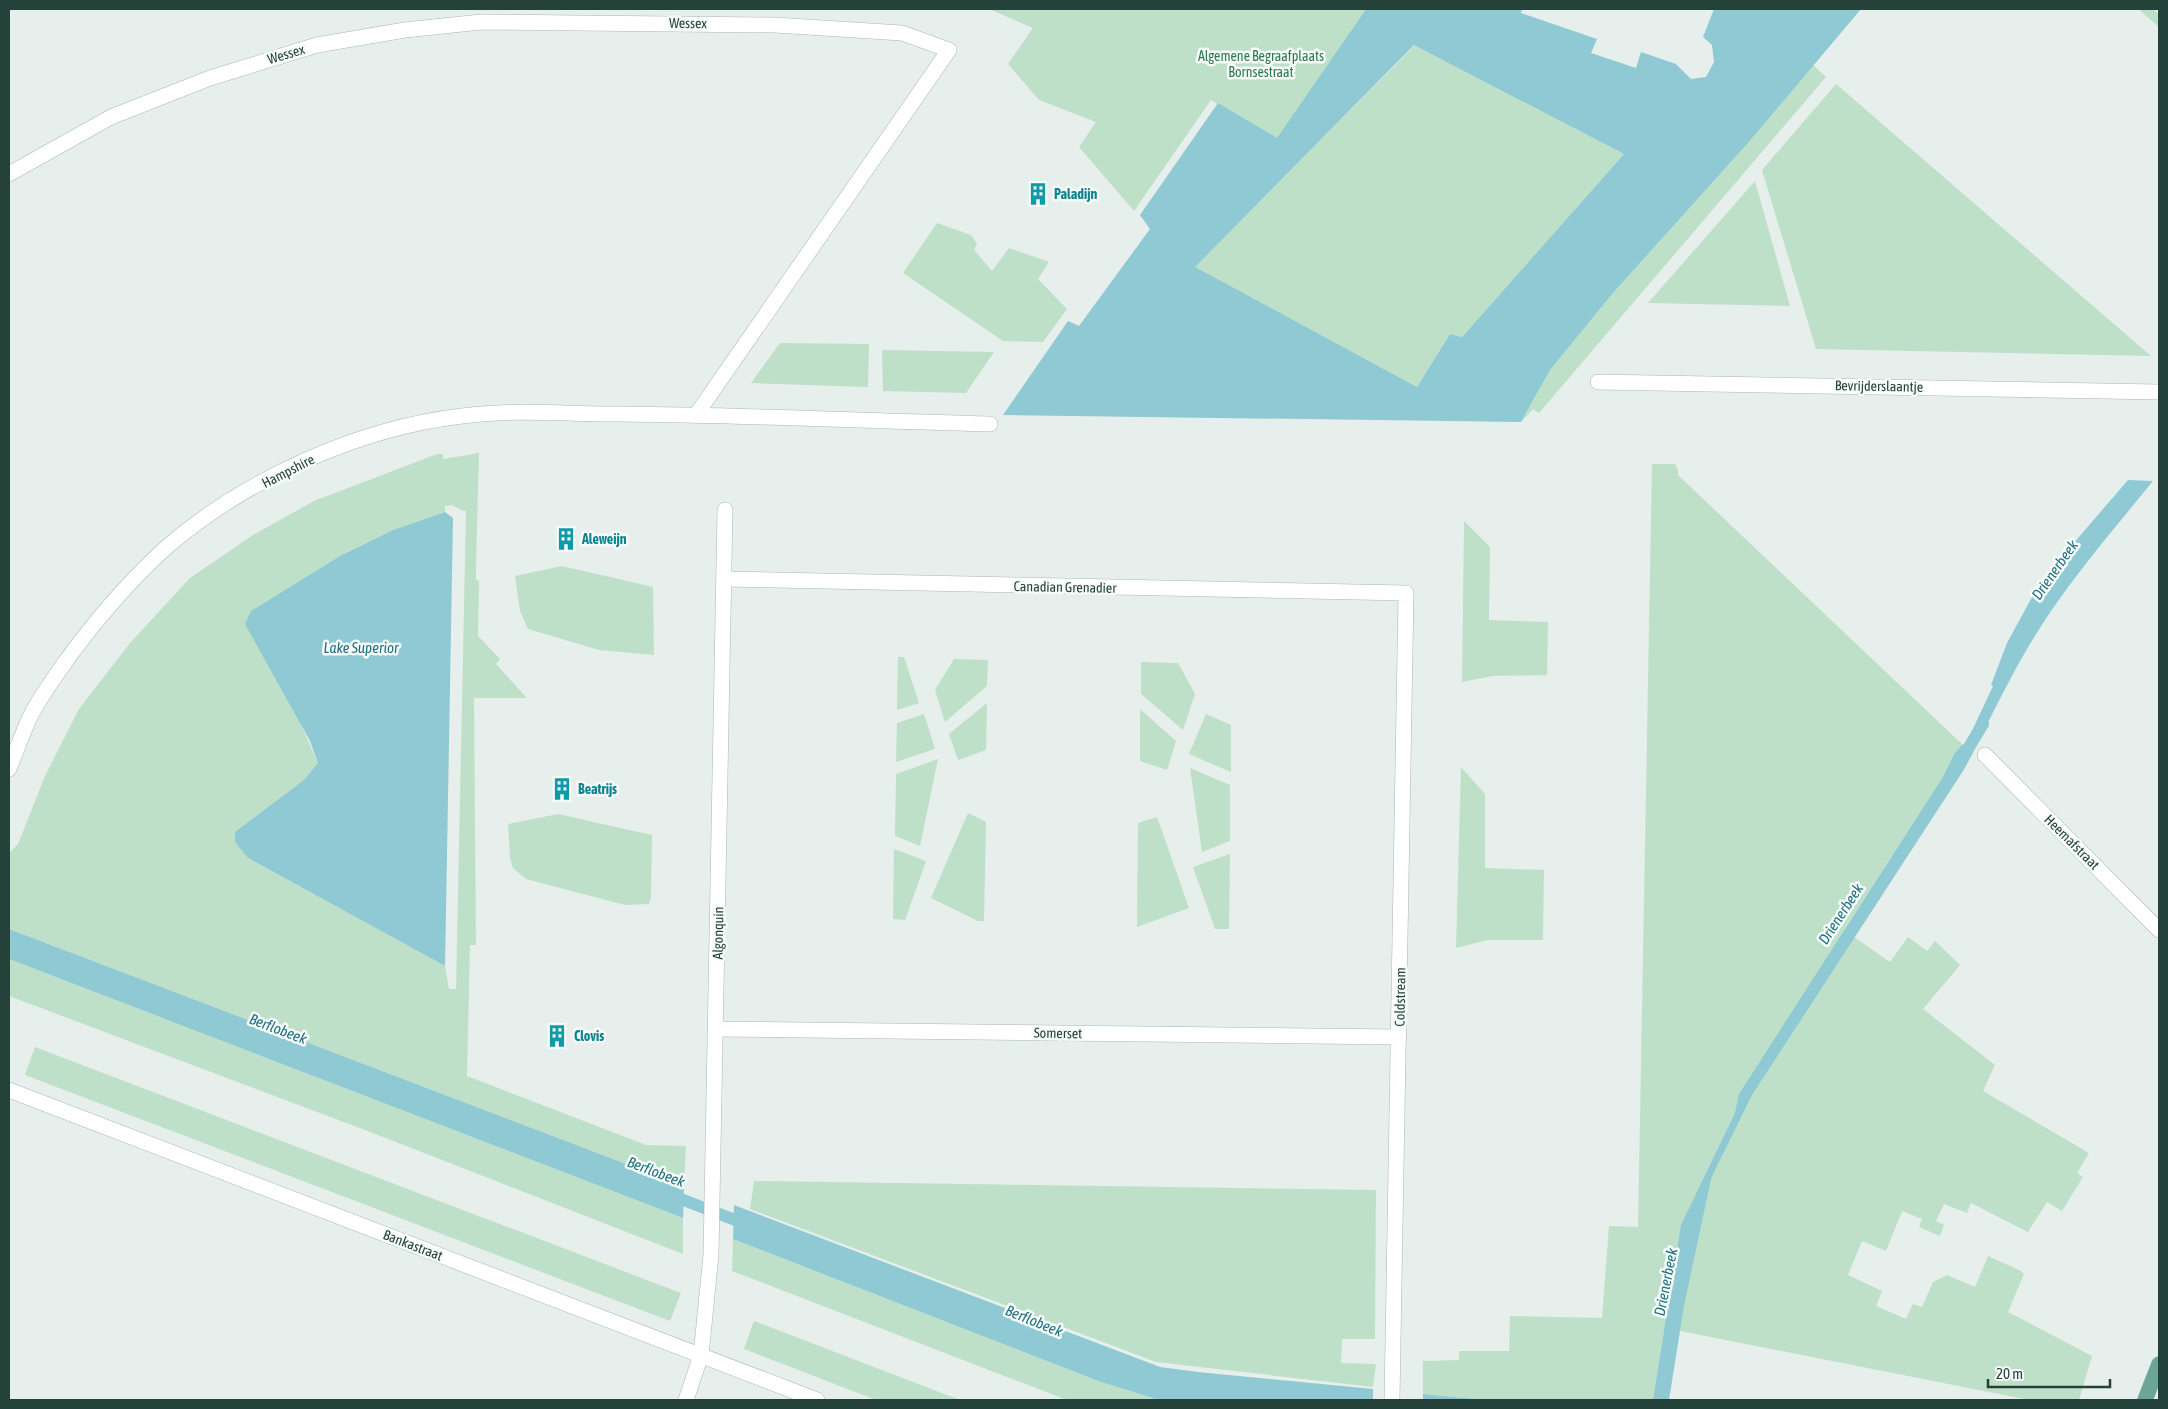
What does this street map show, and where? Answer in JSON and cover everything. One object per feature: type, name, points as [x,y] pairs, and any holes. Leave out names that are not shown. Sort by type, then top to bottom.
[{"type":"main road","points":[[2145,1400],[2159,1364]]},
{"type":"street","name":"Wessex","points":[[9,174],[111,116],[210,78],[317,45],[405,30],[481,22],[649,16],[902,33],[950,50],[696,415]]},
{"type":"street","name":"Bevrijderslaantje","points":[[1598,382],[2159,392]]},
{"type":"street","name":"Hampshire","points":[[9,769],[31,715],[62,667],[97,620],[170,545],[217,510],[272,478],[362,438],[407,425],[461,416],[499,413],[696,415]]},
{"type":"street","points":[[696,415],[990,424]]},
{"type":"street","name":"Algonquin","points":[[686,1400],[701,1355],[711,1255],[717,1029],[725,510]]},
{"type":"street","name":"Canadian Grenadier","points":[[724,580],[1406,593]]},
{"type":"street","name":"Coldstream","points":[[1392,1400],[1406,593]]},
{"type":"street","name":"Heemafstraat","points":[[1985,755],[2159,930]]},
{"type":"street","name":"Somerset","points":[[717,1029],[1399,1036]]},
{"type":"street","name":"Bankastraat","points":[[9,1090],[817,1400]]},
{"type":"green space","name":"Algemene Begraafplaats Bornsestraat","points":[[989,9],[1366,9],[1277,139],[1211,100],[1134,211],[1079,147],[1096,122],[1039,100],[1008,64],[1033,28]]},
{"type":"green space","points":[[2138,9],[2153,9],[2159,14],[2159,27]]},
{"type":"green space","points":[[1415,45],[1624,154],[1462,337],[1450,334],[1417,387],[1194,267]]},
{"type":"green space","points":[[1813,65],[1826,77],[1539,413],[1533,409],[1521,422],[1550,370],[1613,293],[1748,143]]},
{"type":"green space","points":[[1836,84],[2151,356],[1816,349],[1762,170]]},
{"type":"green space","points":[[1755,181],[1790,306],[1648,303]]},
{"type":"green space","points":[[937,223],[971,235],[977,244],[974,250],[992,271],[1009,248],[1049,262],[1038,279],[1067,309],[1043,342],[1003,341],[903,273]]},
{"type":"green space","points":[[780,343],[869,344],[868,387],[751,383]]},
{"type":"green space","points":[[882,350],[994,352],[966,393],[883,391]]},
{"type":"green space","points":[[479,453],[476,566],[476,580],[479,581],[478,636],[500,659],[496,664],[527,698],[474,698],[476,945],[470,945],[467,1076],[646,1145],[686,1146],[684,1186],[9,929],[9,853],[18,844],[45,776],[79,709],[130,643],[190,578],[253,535],[314,501],[437,454],[443,454],[443,459]],"holes":[[[452,505],[466,511],[456,989],[449,989],[445,966],[248,858],[318,763],[251,612],[340,556],[393,530],[445,512],[445,506]]]},
{"type":"green space","points":[[1652,464],[1675,464],[1678,475],[1963,745],[1954,754],[1944,775],[1844,930],[1890,962],[1908,937],[1927,951],[1935,941],[1960,965],[1923,1009],[1995,1065],[1983,1091],[2089,1153],[2077,1173],[2083,1177],[2062,1211],[2047,1202],[2028,1232],[1971,1203],[1967,1213],[1944,1204],[1936,1221],[1944,1225],[1940,1236],[1919,1227],[1922,1219],[1902,1211],[1886,1251],[1862,1241],[1848,1275],[1882,1291],[1876,1306],[1906,1319],[1913,1304],[1922,1307],[1933,1282],[1947,1275],[1975,1287],[1988,1256],[2021,1271],[2024,1274],[2008,1312],[2092,1356],[2079,1400],[2029,1400],[1665,1328],[1653,1400],[1486,1400],[1423,1394],[1423,1361],[1459,1360],[1459,1351],[1509,1351],[1510,1316],[1602,1318],[1609,1226],[1638,1227]]},
{"type":"green space","points":[[1464,521],[1490,547],[1489,620],[1548,622],[1547,675],[1493,676],[1462,682]]},
{"type":"green space","points":[[562,566],[653,587],[654,655],[599,650],[528,629],[520,611],[515,576]]},
{"type":"green space","points":[[898,657],[904,657],[919,703],[897,710]]},
{"type":"green space","points":[[954,659],[988,660],[987,686],[945,722],[935,690]]},
{"type":"green space","points":[[1141,662],[1178,663],[1195,694],[1183,730],[1141,694]]},
{"type":"green space","points":[[987,703],[986,750],[958,760],[949,734]]},
{"type":"green space","points":[[1140,709],[1176,741],[1167,770],[1140,761]]},
{"type":"green space","points":[[924,714],[935,749],[896,762],[897,723]]},
{"type":"green space","points":[[1206,714],[1231,725],[1231,772],[1189,754]]},
{"type":"green space","points":[[938,759],[920,846],[895,836],[896,774]]},
{"type":"green space","points":[[1461,767],[1485,794],[1485,868],[1544,870],[1543,940],[1488,940],[1456,948]]},
{"type":"green space","points":[[1190,768],[1230,785],[1230,841],[1202,852]]},
{"type":"green space","points":[[968,813],[986,822],[984,921],[978,921],[931,898]]},
{"type":"green space","points":[[558,814],[652,835],[651,897],[649,904],[625,905],[526,879],[513,868],[510,858],[508,824]]},
{"type":"green space","points":[[1157,817],[1189,908],[1137,927],[1138,823]]},
{"type":"green space","points":[[894,849],[926,861],[905,920],[893,919]]},
{"type":"green space","points":[[1230,854],[1229,929],[1215,929],[1193,867]]},
{"type":"green space","points":[[9,959],[683,1218],[683,1254],[365,1130],[9,996]]},
{"type":"green space","points":[[35,1047],[681,1293],[670,1321],[25,1075]]},
{"type":"green space","points":[[754,1181],[1376,1190],[1375,1339],[1342,1339],[1341,1363],[1376,1364],[1373,1387],[1156,1362],[750,1209]]},
{"type":"green space","points":[[733,1239],[1101,1382],[1159,1400],[1067,1400],[732,1271]]},
{"type":"green space","points":[[754,1321],[960,1400],[876,1400],[744,1349]]},
{"type":"water","points":[[1366,9],[1522,9],[1521,13],[1597,39],[1591,53],[1636,68],[1641,52],[1676,64],[1691,79],[1706,77],[1714,62],[1712,45],[1703,37],[1714,9],[1861,9],[1748,143],[1613,293],[1550,370],[1521,422],[1003,415],[1068,321],[1079,326],[1150,229],[1140,215],[1218,103],[1277,138]],"holes":[[[1414,45],[1624,154],[1462,337],[1450,334],[1417,387],[1195,267]]]},
{"type":"water","points":[[2128,480],[2153,481],[2088,561],[2051,611],[2022,658],[1979,741],[1971,733],[1993,686],[1991,685],[2007,643],[2031,599],[2048,573]]},
{"type":"water","name":"Lake Superior","points":[[445,512],[453,518],[445,966],[248,858],[235,842],[235,832],[304,780],[318,763],[310,741],[245,624],[251,611],[340,556],[393,530]]},
{"type":"water","points":[[1963,744],[1973,753],[1963,771],[1752,1095],[1716,1168],[1711,1179],[1684,1306],[1669,1400],[1653,1400],[1681,1225],[1735,1113],[1739,1094],[1944,775],[1954,754]]},
{"type":"water","points":[[9,929],[684,1186],[683,1218],[9,959]]},
{"type":"water","points":[[734,1205],[1160,1367],[1373,1389],[1373,1400],[1159,1400],[1101,1382],[733,1239]]},
{"type":"water","points":[[1423,1394],[1486,1400],[1423,1400]]},
{"type":"waterway","name":"Drienerbeek","points":[[1960,762],[1983,724]]},
{"type":"waterway","name":"Berflobeek","points":[[668,1194],[748,1225]]},
{"type":"place","name":"Paladijn","points":[[1038,194]]},
{"type":"place","name":"Aleweijn","points":[[566,539]]},
{"type":"place","name":"Beatrijs","points":[[562,789]]},
{"type":"place","name":"Clovis","points":[[557,1036]]}]
